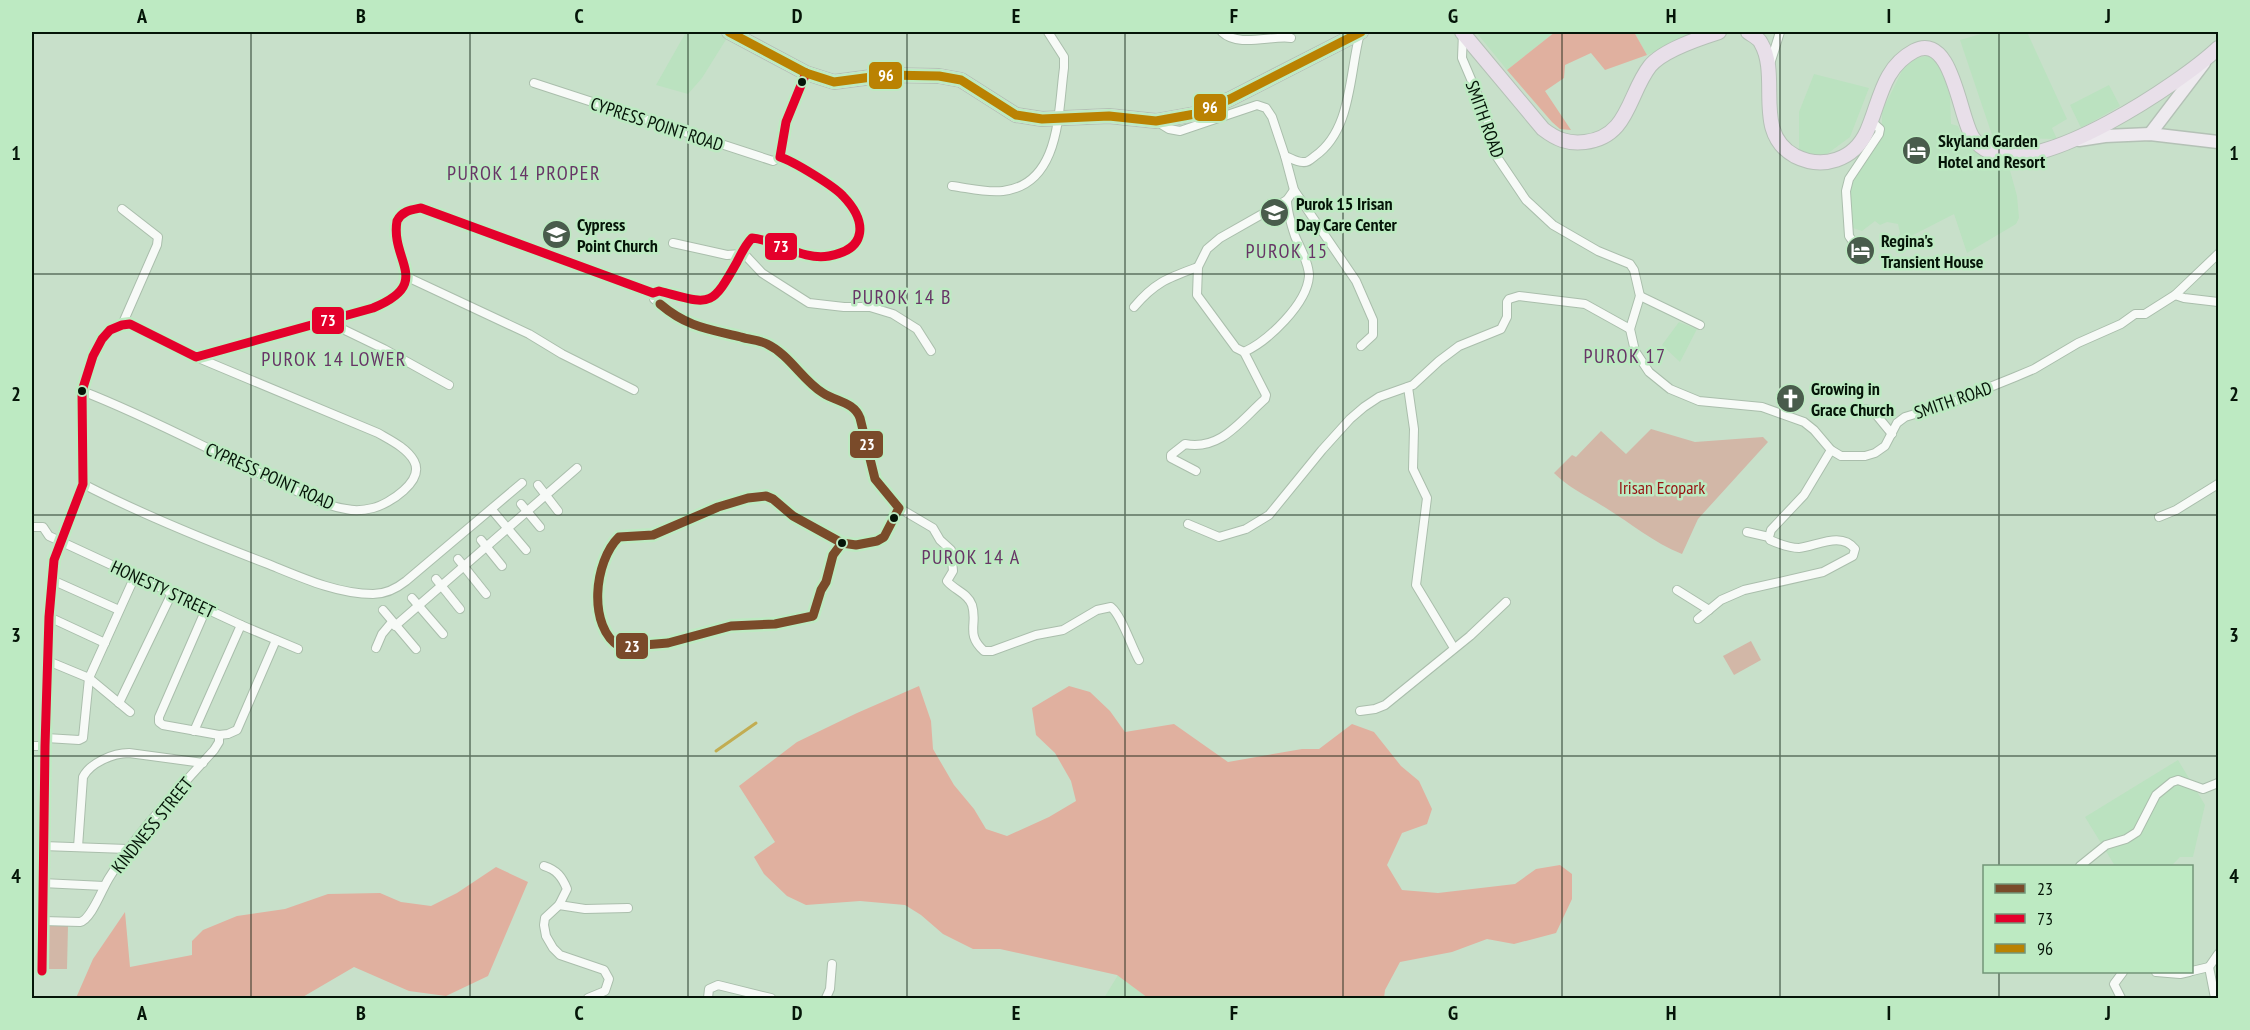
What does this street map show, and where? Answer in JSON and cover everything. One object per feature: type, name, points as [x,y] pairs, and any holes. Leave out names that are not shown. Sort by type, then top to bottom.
[{"type":"highway","points":[[729,32],[806,73],[834,82],[887,75],[939,76],[961,80],[1016,115],[1042,119],[1109,116],[1156,121],[1195,114],[1230,99],[1361,32]]},
{"type":"highway","points":[[1463,32],[1543,129],[1553,137],[1569,142],[1594,141],[1610,132],[1625,115],[1650,67],[1662,55],[1719,32]]},
{"type":"highway","points":[[1748,32],[1761,42],[1768,71],[1770,115],[1779,141],[1793,155],[1819,162],[1842,159],[1860,143],[1871,121],[1878,95],[1893,69],[1915,51],[1928,48],[1938,53],[1950,69],[1972,138],[1987,151],[1998,156],[2043,152],[2074,141],[2152,97],[2214,52]]},
{"type":"main road","points":[[2150,134],[2214,52]]},
{"type":"main road","points":[[2074,141],[2105,136],[2150,134],[2218,142]]},
{"type":"street","points":[[952,186],[993,191],[1019,187],[1047,162],[1054,142],[1064,68],[1064,57],[1048,32]]},
{"type":"street","points":[[1222,32],[1239,39],[1279,36],[1291,38]]},
{"type":"street","points":[[1285,156],[1308,162],[1323,150],[1336,132],[1344,111],[1361,32]]},
{"type":"street","name":"SMITH ROAD","points":[[1463,32],[1462,58],[1485,112],[1497,157],[1539,215],[1584,244],[1630,264],[1637,277],[1640,296]]},
{"type":"street","points":[[1768,71],[1780,32]]},
{"type":"street","points":[[42,971],[42,882],[52,580],[56,550],[75,509],[83,484],[82,392],[93,356],[102,339],[110,330],[130,324],[196,357],[386,303],[396,297],[404,286],[405,263],[397,234],[397,221],[402,214],[421,208],[653,293],[659,291],[698,301],[710,300],[721,291],[752,238],[806,254],[830,256],[854,244],[861,232],[861,224],[842,194],[780,157],[786,122],[806,73]]},
{"type":"street","name":"CYPRESS POINT ROAD","points":[[534,83],[774,161],[780,157]]},
{"type":"street","points":[[1156,121],[1169,129],[1180,131],[1257,105],[1266,108],[1272,117],[1294,190],[1356,281],[1373,320],[1373,335],[1361,346]]},
{"type":"street","points":[[1864,259],[1849,236],[1846,191],[1849,179],[1879,134],[1880,129],[1871,121]]},
{"type":"street","points":[[1196,471],[1171,458],[1171,455],[1185,444],[1196,446],[1223,438],[1265,399],[1266,395],[1244,352],[1236,348],[1197,295],[1198,267],[1208,249],[1220,238],[1287,200],[1294,190]]},
{"type":"street","points":[[1244,352],[1255,347],[1283,324],[1306,287],[1309,275],[1294,234],[1287,200]]},
{"type":"street","points":[[122,210],[158,237],[157,245],[122,325]]},
{"type":"street","points":[[674,243],[727,255],[741,254],[747,257],[762,273],[809,303],[844,308],[870,307],[893,314],[917,329],[931,351]]},
{"type":"street","name":"SMITH ROAD","points":[[1831,450],[1841,456],[1865,456],[1875,453],[1885,446],[1896,423],[1905,417],[1948,404],[2024,373],[2078,343],[2121,324],[2135,314],[2145,314],[2175,295],[2218,254]]},
{"type":"street","points":[[1134,307],[1149,290],[1166,279],[1198,267]]},
{"type":"street","points":[[405,276],[529,334],[562,354],[634,390]]},
{"type":"street","points":[[653,293],[654,299],[664,308],[694,327],[757,340],[770,345],[811,385],[825,394],[852,405],[857,410],[875,479],[899,508],[933,528],[940,540],[951,550],[953,571],[947,581],[964,594],[972,605],[973,636],[984,651],[992,651],[1036,635],[1064,630],[1097,610],[1111,607],[1117,612],[1139,660]]},
{"type":"street","points":[[2175,295],[2218,302]]},
{"type":"street","points":[[1700,325],[1640,296],[1630,329],[1631,340],[1640,361],[1649,372],[1670,389],[1700,401],[1762,406],[1799,420],[1814,430],[1831,450],[1804,495],[1772,530],[1769,537]]},
{"type":"street","points":[[1188,524],[1219,537],[1233,534],[1258,523],[1277,507],[1322,450],[1358,412],[1379,397],[1408,387],[1421,379],[1459,346],[1501,330],[1507,317],[1507,302],[1514,297],[1538,297],[1585,304],[1630,329]]},
{"type":"street","points":[[326,321],[384,349],[449,385]]},
{"type":"street","name":"CYPRESS POINT ROAD","points":[[82,392],[121,406],[307,495],[346,509],[361,510],[385,504],[397,496],[415,477],[414,461],[400,447],[378,433],[196,357]]},
{"type":"street","points":[[1408,387],[1414,429],[1413,469],[1427,498],[1416,585],[1454,648]]},
{"type":"street","points":[[1866,410],[1874,412],[1892,434]]},
{"type":"street","points":[[376,648],[382,634],[418,605],[438,582],[484,543],[507,528],[577,468]]},
{"type":"street","points":[[83,484],[135,510],[266,564],[350,592],[371,594],[395,589],[406,581],[522,483]]},
{"type":"street","points":[[2159,517],[2176,510],[2218,484]]},
{"type":"street","points":[[538,485],[558,511]]},
{"type":"street","points":[[842,543],[833,555],[813,616],[775,624],[731,626],[668,644],[641,647],[620,646],[609,637],[604,626],[598,603],[599,574],[608,551],[619,537],[653,534],[718,507],[748,498],[766,496],[793,516],[842,543],[856,545],[877,541],[884,537],[899,508]]},
{"type":"street","points":[[521,504],[540,527]]},
{"type":"street","points":[[492,510],[526,550]]},
{"type":"street","name":"HONESTY STREET","points":[[32,527],[43,527],[49,536],[298,649]]},
{"type":"street","points":[[1698,619],[1721,600],[1744,590],[1823,572],[1855,553],[1853,546],[1846,542],[1829,541],[1799,548],[1780,545],[1770,540],[1769,537],[1747,532]]},
{"type":"street","points":[[484,543],[502,566]]},
{"type":"street","points":[[461,563],[486,594]]},
{"type":"street","points":[[32,746],[83,738],[89,678],[135,576]]},
{"type":"street","points":[[52,580],[119,610]]},
{"type":"street","points":[[438,582],[460,609]]},
{"type":"street","points":[[1677,590],[1709,610]]},
{"type":"street","points":[[119,703],[172,593]]},
{"type":"street","points":[[412,598],[443,634]]},
{"type":"street","points":[[1360,711],[1385,705],[1470,636],[1506,602]]},
{"type":"street","points":[[206,609],[159,717],[159,722],[163,725],[194,730],[219,739],[232,732],[240,724],[276,640]]},
{"type":"street","points":[[382,610],[416,649]]},
{"type":"street","points":[[49,617],[105,643]]},
{"type":"street","points":[[194,730],[241,625]]},
{"type":"street","points":[[48,661],[89,678],[130,712]]},
{"type":"street","name":"KINDNESS STREET","points":[[43,921],[80,922],[88,917],[127,849],[214,750],[219,739]]},
{"type":"street","points":[[78,846],[83,777],[88,769],[122,753],[203,763]]},
{"type":"street","points":[[2082,865],[2106,845],[2126,839],[2137,832],[2156,795],[2172,782],[2178,780],[2203,789],[2218,783]]},
{"type":"street","points":[[43,846],[127,849]]},
{"type":"street","points":[[544,866],[556,871],[567,889],[543,924],[546,936],[553,948],[566,958],[604,970],[609,979],[606,991],[588,999]]},
{"type":"street","points":[[42,882],[104,886]]},
{"type":"street","points":[[558,905],[585,909],[628,908]]},
{"type":"street","points":[[2193,970],[2209,967],[2218,954]]},
{"type":"street","points":[[826,999],[830,989],[832,964]]},
{"type":"street","points":[[2209,967],[2215,999]]},
{"type":"street","points":[[2121,999],[2114,984],[2122,973]]},
{"type":"street","points":[[2168,973],[2183,973]]},
{"type":"street","points":[[708,999],[709,989],[718,985],[771,999]]},
{"type":"shaded area","points":[[686,32],[716,32],[727,38],[702,78],[688,94],[656,85]]},
{"type":"shaded area","points":[[1476,32],[1555,32],[1507,70]]},
{"type":"shaded area","points":[[1555,32],[1634,32],[1647,55],[1605,70],[1591,53],[1565,65],[1564,78],[1545,91],[1571,130],[1560,129],[1552,122],[1507,70]]},
{"type":"shaded area","points":[[1634,32],[1701,32],[1647,55]]},
{"type":"shaded area","points":[[1988,32],[2027,32],[2067,119],[2052,128],[2057,139],[1993,138],[1960,40]]},
{"type":"shaded area","name":"Skyland Garden Hotel and Resort","points":[[1927,56],[1934,58],[1944,76],[1950,97],[1951,124],[1958,126],[1963,139],[1985,163],[1993,159],[1995,163],[2008,163],[2017,196],[2019,218],[2016,224],[1967,253],[1954,214],[1888,248],[1886,242],[1896,240],[1900,233],[1898,224],[1887,222],[1880,225],[1875,221],[1862,231],[1853,228],[1848,190],[1851,180],[1879,141],[1882,111],[1903,69],[1916,58]]},
{"type":"shaded area","points":[[1814,74],[1869,88],[1850,137],[1827,154],[1817,155],[1799,152],[1799,112]]},
{"type":"shaded area","points":[[2109,85],[2120,106],[2081,128],[2070,105]]},
{"type":"shaded area","points":[[1679,322],[1697,329],[1680,362],[1662,345]]},
{"type":"shaded area","points":[[919,686],[931,721],[933,749],[954,785],[974,809],[986,829],[1007,836],[1049,817],[1076,801],[1071,781],[1055,753],[1036,735],[1032,708],[1069,686],[1090,692],[1110,711],[1125,732],[1174,724],[1228,762],[1302,749],[1319,749],[1352,724],[1374,732],[1401,766],[1419,781],[1432,809],[1427,824],[1402,833],[1387,865],[1402,890],[1438,893],[1515,884],[1536,869],[1560,865],[1572,874],[1572,899],[1556,933],[1514,944],[1487,939],[1452,952],[1400,962],[1385,990],[1384,998],[1148,998],[1117,975],[1000,949],[973,949],[943,934],[905,905],[860,901],[806,905],[787,896],[764,874],[754,857],[775,842],[739,786],[797,742]]},
{"type":"shaded area","points":[[2178,760],[2205,805],[2193,857],[2180,857],[2172,865],[2114,865],[2085,817]]},
{"type":"shaded area","points":[[496,867],[528,882],[488,976],[446,996],[409,991],[354,967],[301,998],[76,998],[93,959],[125,912],[130,967],[192,955],[192,941],[203,930],[237,916],[285,909],[328,894],[380,893],[401,902],[431,906],[457,893]]},
{"type":"shaded area","points":[[1118,975],[1148,998],[1104,998]]},
{"type":"green space","name":"Irisan Ecopark","points":[[1651,429],[1695,442],[1763,437],[1768,442],[1698,519],[1682,554],[1650,537],[1571,487],[1554,473],[1572,455],[1576,457],[1601,431],[1626,454]]},
{"type":"green space","points":[[1751,641],[1761,660],[1734,675],[1723,656]]},
{"type":"green space","points":[[47,926],[68,926],[67,969],[46,969]]},
{"type":"waterway","points":[[716,751],[756,723]]},
{"type":"transit line","name":"96","points":[[729,32],[806,73],[834,82],[887,75],[939,76],[961,80],[1016,115],[1042,119],[1109,116],[1156,121],[1195,114],[1230,99],[1361,32]]},
{"type":"transit line","name":"73","points":[[42,971],[45,746],[49,617],[54,560],[83,484],[82,391],[93,356],[102,339],[110,330],[130,324],[196,357],[373,308],[391,299],[402,289],[406,280],[396,235],[397,221],[404,213],[421,208],[653,293],[659,291],[689,299],[699,300],[714,296],[721,289],[752,238],[771,242],[810,256],[829,256],[842,252],[857,241],[860,233],[859,224],[851,205],[823,180],[780,157],[786,122],[806,73]]},
{"type":"transit line","name":"23","points":[[660,304],[679,318],[698,326],[767,344],[782,354],[816,388],[854,409],[860,418],[875,479],[899,508],[884,537],[877,541],[856,545],[842,543],[793,516],[766,496],[748,498],[718,507],[653,535],[619,537],[604,562],[598,594],[602,625],[609,638],[620,647],[668,643],[731,626],[775,624],[813,616],[833,555],[842,543]]},
{"type":"place","name":"Skyland Garden Hotel and Resort","points":[[1917,150]]},
{"type":"place","name":"Purok 15 Irisan Day Care Center","points":[[1275,213]]},
{"type":"place","name":"Cypress Point Church","points":[[556,234]]},
{"type":"place","name":"Regina's Transient House","points":[[1860,250]]},
{"type":"place","name":"Growing in Grace Church","points":[[1790,398]]},
{"type":"district","name":"PUROK 14 PROPER","points":[[524,173]]},
{"type":"district","name":"PUROK 15","points":[[1287,251]]},
{"type":"district","name":"PUROK 14 B","points":[[902,297]]},
{"type":"district","name":"PUROK 17","points":[[1625,356]]},
{"type":"district","name":"PUROK 14 LOWER","points":[[334,359]]},
{"type":"district","name":"PUROK 14 A","points":[[971,557]]}]
